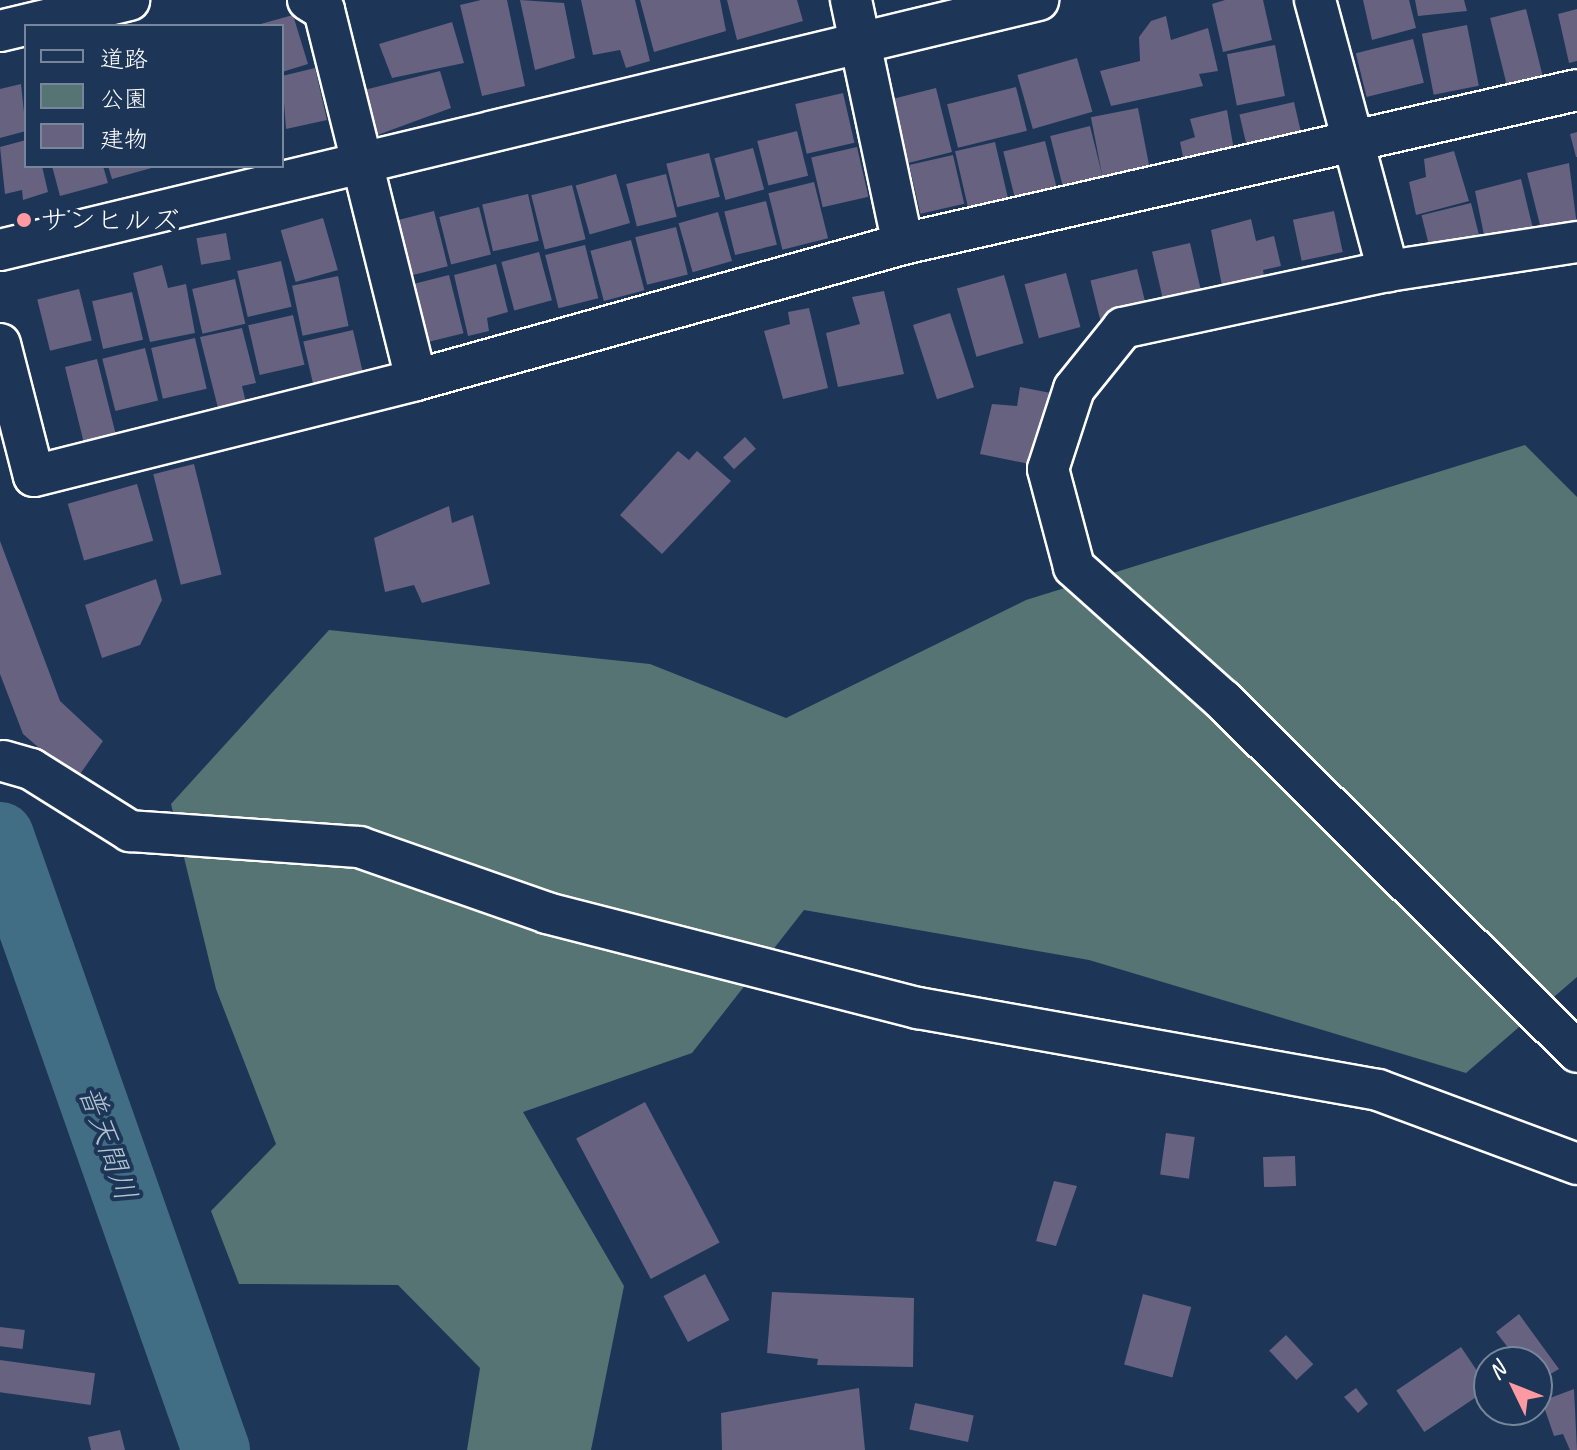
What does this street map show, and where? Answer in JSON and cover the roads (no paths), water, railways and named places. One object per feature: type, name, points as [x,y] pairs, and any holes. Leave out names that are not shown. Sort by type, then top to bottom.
[{"type":"street","points":[[29,24],[129,0]]},
{"type":"street","points":[[308,0],[324,10],[416,380]]},
{"type":"street","points":[[851,0],[903,244]]},
{"type":"street","points":[[0,250],[1038,0]]},
{"type":"street","points":[[1315,0],[1352,147],[1388,271]]},
{"type":"street","points":[[0,31],[24,25]]},
{"type":"street","points":[[0,344],[34,476],[416,380],[903,244],[1352,147],[1577,90]]},
{"type":"street","points":[[1577,242],[1388,271],[1123,328],[1074,389],[1048,469],[1054,509],[1074,567],[1223,700],[1577,1051]]},
{"type":"street","points":[[3,761],[31,769],[130,831],[359,847],[547,913],[918,1008],[1378,1090],[1577,1164]]},
{"type":"waterway","name":"普天間川","points":[[0,836],[216,1450]]},
{"type":"place","name":"サンヒルズ","points":[[24,220]]}]
